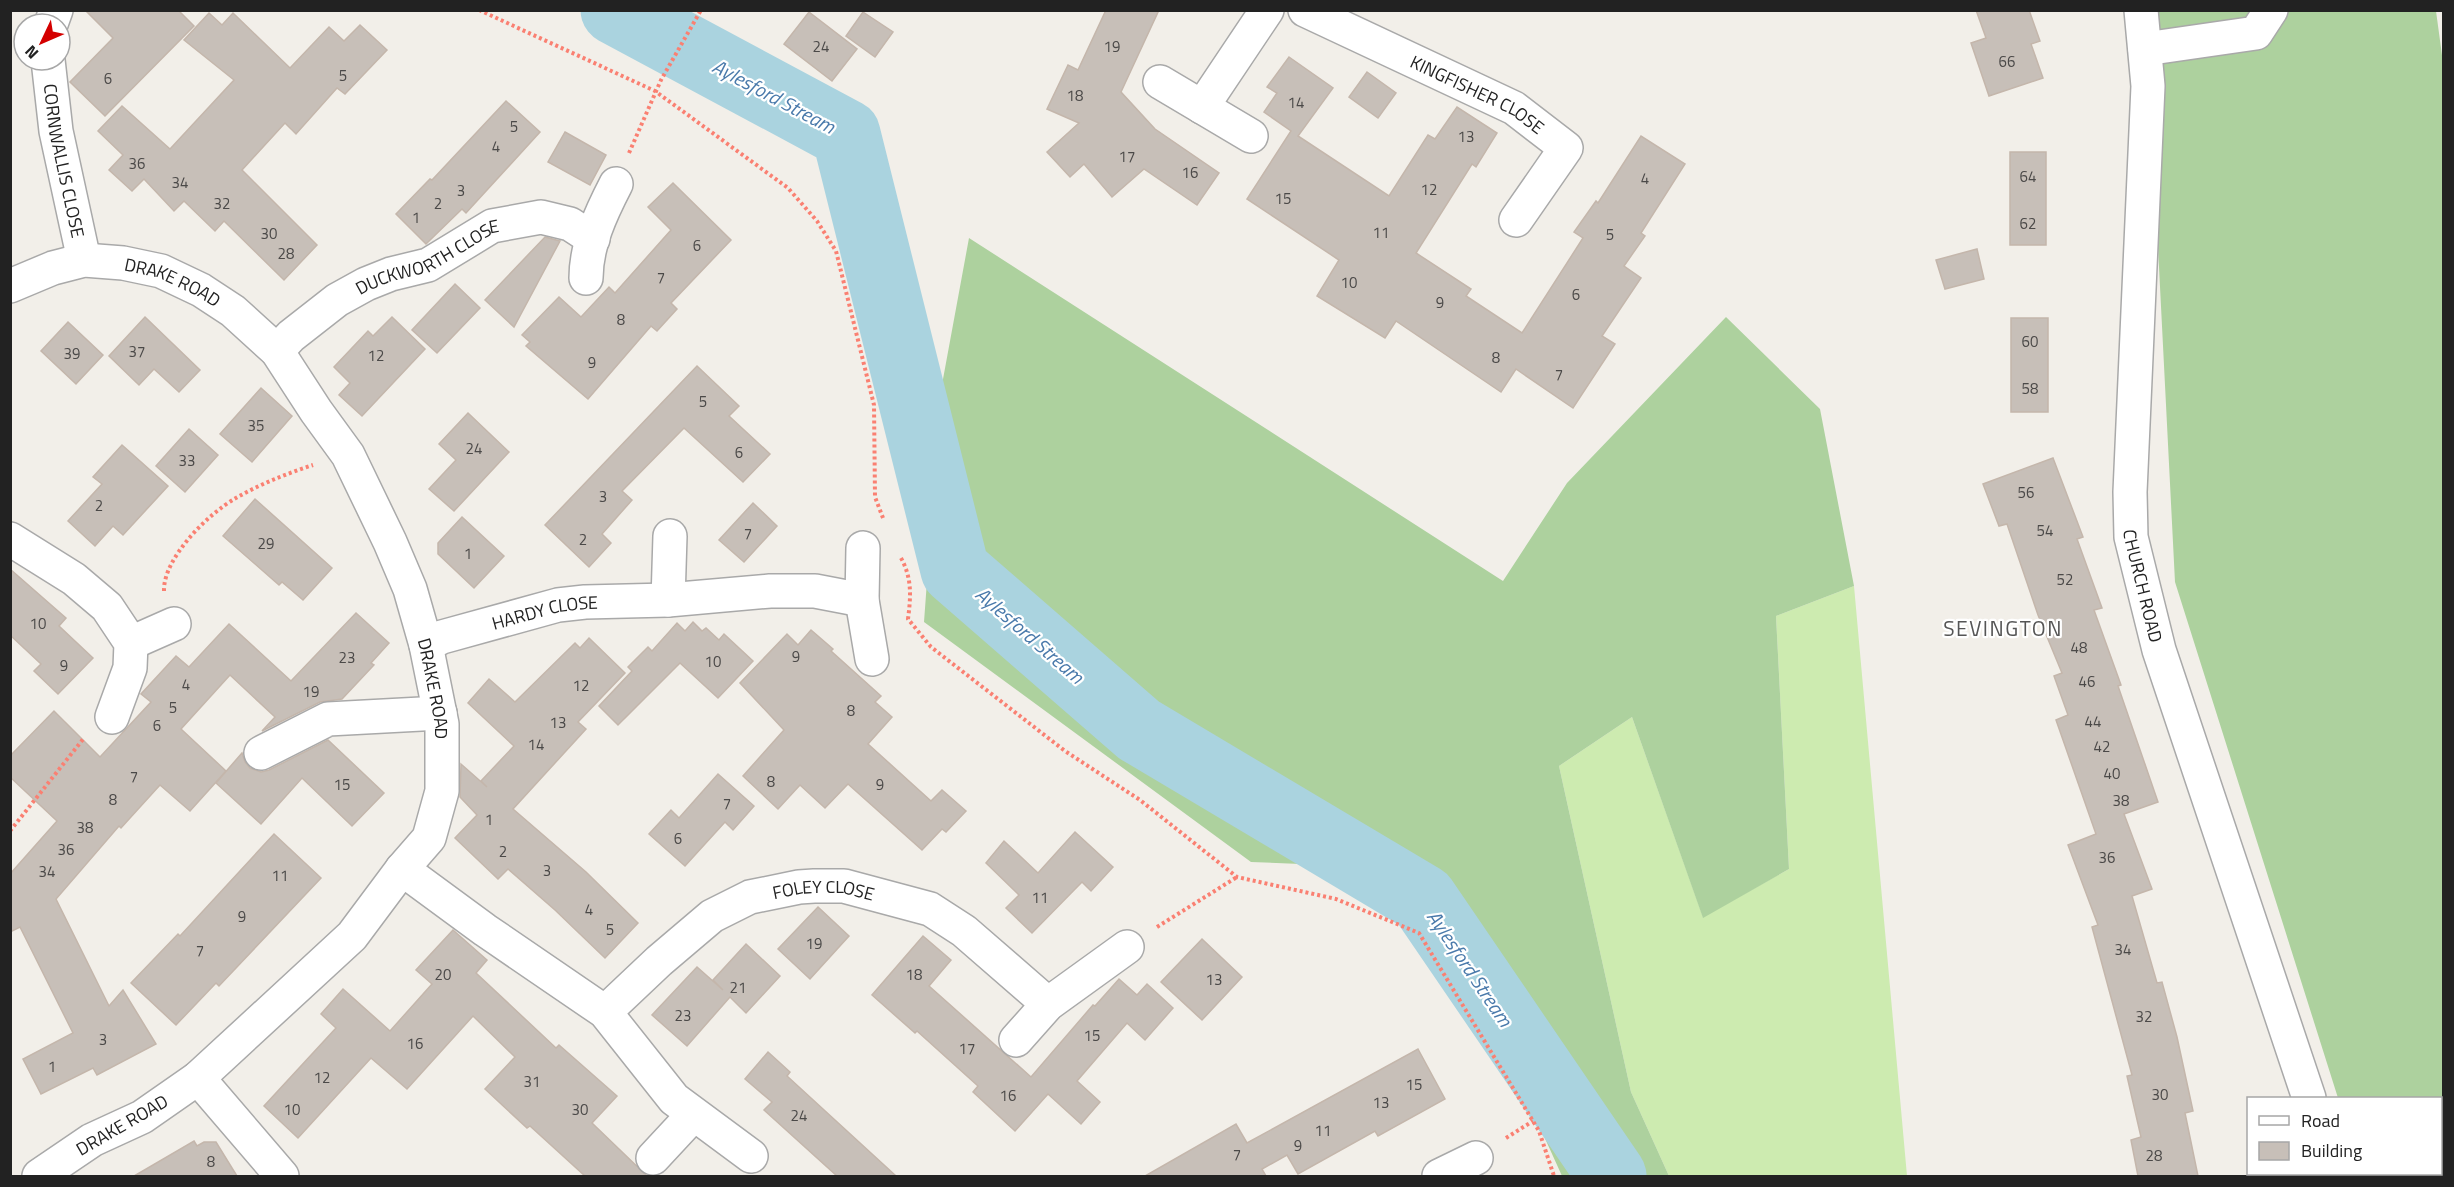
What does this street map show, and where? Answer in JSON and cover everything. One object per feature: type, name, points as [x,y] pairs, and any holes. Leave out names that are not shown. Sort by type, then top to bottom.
[{"type":"street","points":[[1202,107],[1267,10]]},
{"type":"street","name":"KINGFISHER CLOSE","points":[[1305,10],[1514,108],[1566,148],[1516,220]]},
{"type":"street","name":"CHURCH ROAD","points":[[2141,10],[2148,97],[2130,492],[2131,537],[2159,650],[2310,1097]]},
{"type":"street","points":[[2145,49],[2256,33],[2271,10]]},
{"type":"street","name":"CORNWALLIS CLOSE","points":[[49,72],[56,131],[84,260]]},
{"type":"street","points":[[1160,82],[1251,136]]},
{"type":"street","points":[[586,278],[586,267],[600,216],[616,184]]},
{"type":"street","name":"DUCKWORTH CLOSE","points":[[277,351],[291,336],[337,300],[366,284],[392,274],[428,265],[492,226],[541,217],[570,224],[593,238]]},
{"type":"street","name":"DRAKE ROAD","points":[[10,286],[52,268],[84,260],[123,263],[161,272],[201,290],[233,311],[277,351],[348,455],[390,542],[410,589],[426,645],[442,724],[442,791],[429,838],[402,869],[352,936],[198,1078],[142,1117],[92,1140],[39,1176]]},
{"type":"street","points":[[668,600],[670,536]]},
{"type":"street","points":[[10,539],[74,579],[107,607],[131,643],[130,668],[112,717]]},
{"type":"street","points":[[872,659],[862,600],[882,541]]},
{"type":"street","name":"HARDY CLOSE","points":[[426,645],[442,637],[558,605],[585,602],[668,600],[793,591],[815,591],[862,600]]},
{"type":"street","points":[[131,643],[170,625]]},
{"type":"street","points":[[261,753],[328,719],[440,713]]},
{"type":"street","points":[[402,869],[485,930],[605,1012],[674,1099],[751,1156]]},
{"type":"street","name":"FOLEY CLOSE","points":[[605,1012],[659,961],[712,916],[750,897],[799,886],[844,886],[930,909],[964,931],[1048,1004]]},
{"type":"street","points":[[1016,1040],[1048,1004],[1127,947]]},
{"type":"street","points":[[198,1078],[282,1176]]},
{"type":"street","points":[[653,1158],[693,1115]]},
{"type":"street","points":[[1439,1176],[1476,1158]]},
{"type":"path","points":[[479,10],[656,91],[788,188],[817,221],[836,251],[874,405],[875,497],[882,541],[907,569],[912,593],[908,619],[931,647],[1065,751],[1140,800],[1237,877],[1336,899],[1419,933],[1539,1131],[1554,1176]]},
{"type":"path","points":[[616,184],[661,80],[701,10]]},
{"type":"path","points":[[170,625],[164,584],[176,555],[201,526],[233,499],[274,478],[348,455]]},
{"type":"path","points":[[10,831],[95,724],[112,717]]},
{"type":"path","points":[[1127,947],[1237,877]]},
{"type":"green space","points":[[2146,11],[2436,11],[2444,70],[2443,1176],[2362,1175],[2442,1175],[2442,1097],[2338,1097],[2175,582]]},
{"type":"green space","points":[[969,238],[1503,581],[1567,483],[1726,317],[1820,409],[1854,586],[1776,616],[1789,869],[1703,918],[1632,717],[1559,766],[1631,1092],[1669,1176],[1562,1176],[1423,869],[1251,862],[924,622],[941,390]]},
{"type":"green space","points":[[1854,586],[1907,1176],[1669,1176],[1631,1092],[1559,766],[1632,717],[1703,917],[1789,869],[1776,616]]},
{"type":"building","points":[[85,10],[178,10],[194,26],[105,116],[70,82],[113,38]]},
{"type":"building","points":[[1106,10],[1159,10],[1121,92],[1155,129],[1219,173],[1197,205],[1144,169],[1112,197],[1084,164],[1070,177],[1047,152],[1079,123],[1047,109],[1068,65],[1078,70]]},
{"type":"building","points":[[1976,10],[2029,10],[2040,41],[2031,44],[2043,78],[1989,96],[1971,43],[1986,38]]},
{"type":"building","points":[[809,12],[857,49],[832,81],[784,44]]},
{"type":"building","points":[[863,12],[893,32],[875,57],[846,36]]},
{"type":"building","points":[[209,13],[222,25],[233,13],[290,68],[329,27],[344,41],[360,25],[387,50],[345,94],[337,88],[296,134],[285,123],[242,170],[317,245],[284,280],[224,221],[215,231],[184,201],[174,211],[144,179],[132,191],[109,170],[123,155],[98,131],[122,106],[170,149],[234,80],[184,40]]},
{"type":"building","points":[[1289,57],[1333,88],[1298,136],[1389,196],[1428,135],[1435,139],[1457,107],[1497,133],[1476,167],[1472,164],[1416,253],[1471,289],[1466,296],[1522,333],[1583,238],[1574,232],[1596,201],[1598,203],[1641,136],[1685,164],[1641,233],[1645,236],[1624,266],[1641,278],[1602,336],[1615,344],[1573,408],[1516,369],[1501,392],[1396,321],[1385,338],[1317,296],[1339,260],[1247,199],[1291,131],[1264,112],[1277,93],[1267,87]]},
{"type":"building","points":[[1367,72],[1396,93],[1378,118],[1349,97]]},
{"type":"building","points":[[506,101],[540,132],[466,213],[462,209],[426,244],[396,214],[430,179],[432,180]]},
{"type":"building","points":[[565,132],[606,155],[590,185],[548,162]]},
{"type":"building","points":[[2010,152],[2046,152],[2046,245],[2010,245]]},
{"type":"building","points":[[673,183],[731,240],[671,303],[677,309],[657,331],[651,326],[588,399],[526,346],[530,342],[522,335],[559,297],[581,317],[609,287],[615,293],[671,230],[648,207]]},
{"type":"building","points":[[545,237],[560,241],[514,327],[485,300]]},
{"type":"building","points":[[1977,249],[1984,279],[1945,289],[1936,260]]},
{"type":"building","points":[[455,284],[480,308],[437,353],[412,330]]},
{"type":"building","points":[[145,317],[200,370],[179,392],[154,369],[139,385],[109,356]]},
{"type":"building","points":[[392,317],[425,349],[362,416],[339,395],[350,383],[334,367],[368,331],[373,336]]},
{"type":"building","points":[[2011,318],[2048,318],[2048,412],[2011,412]]},
{"type":"building","points":[[68,322],[103,355],[76,384],[41,351]]},
{"type":"building","points":[[697,366],[739,406],[729,416],[770,454],[743,482],[684,428],[622,491],[632,500],[602,534],[611,543],[589,567],[545,525]]},
{"type":"building","points":[[261,388],[292,416],[252,462],[220,434]]},
{"type":"building","points":[[468,413],[509,452],[454,511],[429,489],[456,460],[439,444]]},
{"type":"building","points":[[189,429],[218,455],[185,492],[156,466]]},
{"type":"building","points":[[122,445],[168,486],[123,535],[113,526],[95,546],[68,521],[102,484],[93,477]]},
{"type":"building","points":[[2053,458],[2083,537],[2077,539],[2102,608],[2094,610],[2121,685],[2118,686],[2158,802],[2124,814],[2152,889],[2132,896],[2157,983],[2162,982],[2177,1037],[2193,1111],[2185,1113],[2198,1176],[2138,1176],[2131,1140],[2141,1137],[2127,1076],[2132,1075],[2092,927],[2098,925],[2068,845],[2096,834],[2056,720],[2068,715],[2054,676],[2062,673],[2038,615],[2007,524],[1999,526],[1983,484]]},
{"type":"building","points":[[255,499],[332,568],[303,600],[282,582],[279,585],[223,536]]},
{"type":"building","points":[[753,503],[777,526],[744,562],[719,540]]},
{"type":"building","points":[[462,517],[504,556],[474,588],[438,554],[438,543]]},
{"type":"building","points":[[10,569],[66,618],[59,626],[93,658],[58,694],[34,671],[41,664],[10,635]]},
{"type":"building","points":[[356,613],[389,643],[371,663],[374,665],[342,699],[320,702],[262,731],[275,717],[230,675],[181,729],[226,771],[190,811],[160,785],[121,828],[119,826],[56,899],[109,1006],[123,990],[156,1044],[97,1075],[93,1068],[41,1094],[23,1059],[73,1033],[20,927],[10,932],[10,874],[57,821],[10,777],[10,756],[54,711],[100,757],[151,702],[141,694],[176,656],[189,667],[229,624],[291,681]]},
{"type":"building","points":[[693,622],[702,631],[706,628],[719,640],[724,634],[753,661],[718,698],[680,663],[618,725],[599,706],[632,671],[628,667],[648,647],[652,651],[677,623],[685,631]]},
{"type":"building","points":[[811,630],[881,696],[875,702],[892,717],[868,744],[931,801],[942,790],[966,811],[946,832],[942,829],[922,850],[848,784],[825,808],[800,785],[778,809],[743,776],[784,730],[740,683],[787,634],[798,645]]},
{"type":"building","points":[[589,638],[625,673],[578,722],[586,729],[513,809],[586,872],[638,923],[605,958],[508,869],[498,879],[455,838],[477,815],[460,797],[461,764],[487,787],[481,781],[514,746],[468,703],[489,679],[515,702],[575,643],[580,648]]},
{"type":"building","points":[[328,740],[384,793],[352,826],[302,778],[261,824],[216,783],[242,753],[250,768],[261,772]]},
{"type":"building","points":[[718,774],[754,806],[733,830],[725,822],[685,866],[649,834],[671,810],[679,818]]},
{"type":"building","points":[[1075,832],[1113,867],[1091,891],[1082,882],[1032,933],[1006,908],[1019,895],[986,863],[1004,841],[1038,873]]},
{"type":"building","points":[[274,834],[321,878],[219,986],[216,983],[176,1025],[131,983],[178,934],[180,936]]},
{"type":"building","points":[[818,907],[849,936],[810,979],[778,949]]},
{"type":"building","points":[[453,930],[487,960],[476,973],[556,1048],[559,1045],[617,1096],[592,1123],[647,1176],[585,1176],[530,1126],[527,1128],[485,1089],[515,1057],[473,1016],[407,1089],[371,1058],[298,1138],[264,1106],[336,1028],[321,1014],[343,989],[390,1031],[432,984],[416,970]]},
{"type":"building","points":[[923,936],[951,960],[929,986],[1031,1077],[1093,1005],[1095,1006],[1119,979],[1137,995],[1147,984],[1173,1008],[1145,1040],[1127,1023],[1077,1081],[1100,1102],[1081,1124],[1048,1094],[1015,1131],[973,1092],[978,1086],[917,1031],[915,1033],[872,995]]},
{"type":"building","points":[[1202,939],[1242,977],[1202,1020],[1161,982]]},
{"type":"building","points":[[746,944],[780,976],[746,1013],[730,997],[687,1046],[652,1015],[697,967],[723,990],[713,980]]},
{"type":"building","points":[[1418,1049],[1445,1099],[1378,1136],[1375,1131],[1298,1174],[1287,1155],[1262,1169],[1266,1176],[1145,1176],[1236,1124],[1247,1143]]},
{"type":"building","points":[[768,1052],[790,1072],[787,1076],[896,1176],[837,1176],[764,1110],[772,1102],[745,1079]]},
{"type":"building","points":[[194,1141],[197,1146],[204,1142],[216,1142],[237,1176],[134,1176]]},
{"type":"waterway","name":"Aylesford Stream","points":[[615,10],[846,134],[955,570],[1139,730],[1423,899],[1612,1176]]},
{"type":"district","name":"SEVINGTON","points":[[2003,628]]}]
